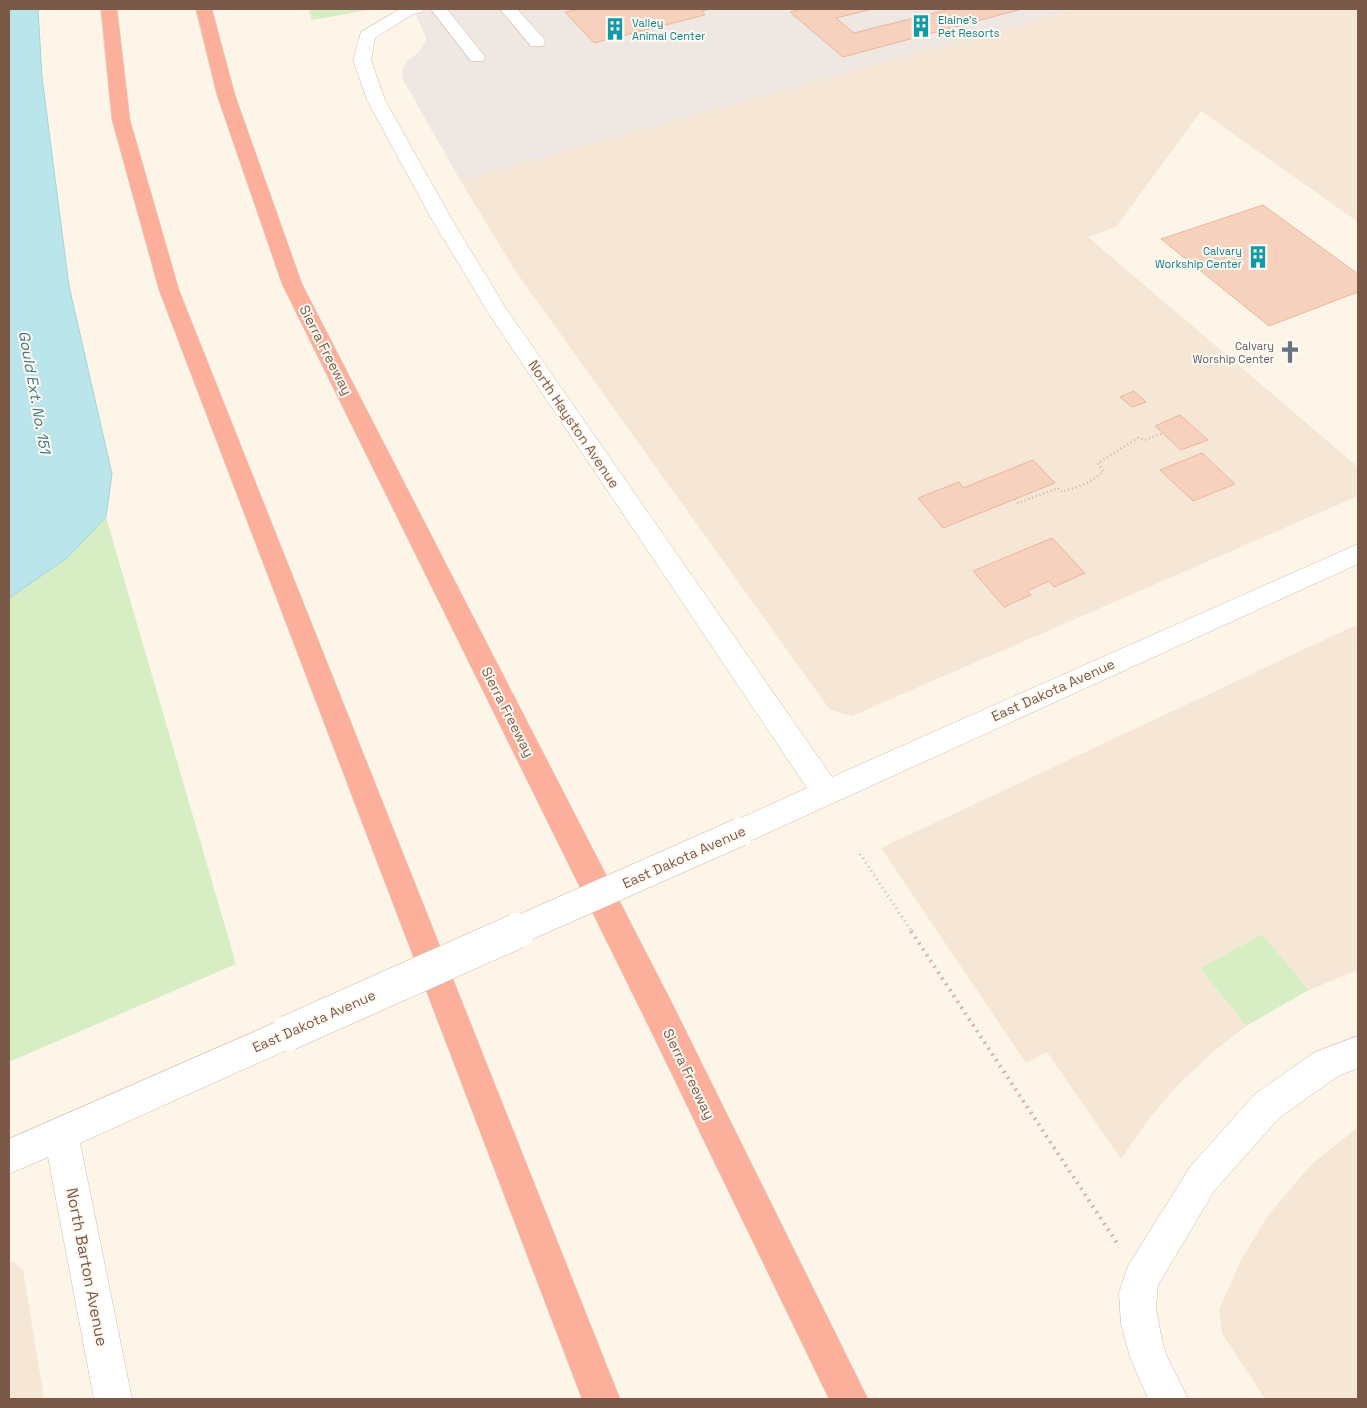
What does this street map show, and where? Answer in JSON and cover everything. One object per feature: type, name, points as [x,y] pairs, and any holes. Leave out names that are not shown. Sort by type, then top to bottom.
[{"type":"highway","points":[[108,9],[121,120],[170,290],[601,1399]]},
{"type":"highway","name":"Sierra Freeway","points":[[204,9],[226,95],[292,284],[660,1014],[849,1399]]},
{"type":"street","name":"North Hayston Avenue","points":[[416,9],[409,10],[367,36],[362,60],[376,100],[441,218],[496,309],[827,793]]},
{"type":"street","points":[[439,9],[478,57]]},
{"type":"street","points":[[508,9],[537,42]]},
{"type":"street","name":"East Dakota Avenue","points":[[9,1157],[740,832],[1358,553]]},
{"type":"street","points":[[1169,1399],[1157,1380],[1140,1329],[1139,1286],[1202,1179],[1267,1106],[1327,1064],[1358,1052]]},
{"type":"street","name":"North Barton Avenue","points":[[61,1134],[113,1399]]},
{"type":"path","points":[[1015,499],[1018,503],[1058,488],[1062,492],[1088,481],[1103,471],[1098,463],[1138,438],[1145,440],[1163,433]]},
{"type":"path","points":[[860,854],[1139,1286]]},
{"type":"shaded area","points":[[413,9],[1075,9],[460,180],[403,80],[402,71],[407,61],[419,52],[426,37]]},
{"type":"shaded area","points":[[1075,9],[1358,9],[1358,222],[1201,111],[1116,227],[1088,237],[1358,467],[1358,496],[852,716],[830,710],[516,272],[460,180]]},
{"type":"shaded area","points":[[1358,624],[1358,970],[1309,990],[1262,934],[1200,968],[1246,1026],[1213,1052],[1178,1085],[1151,1116],[1121,1159],[1047,1052],[1026,1063],[881,848]]},
{"type":"shaded area","points":[[1358,1127],[1358,1399],[1265,1399],[1222,1333],[1219,1310],[1241,1260],[1269,1214],[1312,1164]]},
{"type":"shaded area","points":[[14,1262],[23,1270],[44,1399],[9,1399],[9,1263]]},
{"type":"green space","points":[[308,9],[374,9],[312,20]]},
{"type":"green space","points":[[106,517],[236,964],[9,1062],[9,598],[67,558]]},
{"type":"green space","points":[[1262,934],[1309,990],[1246,1026],[1200,968]]},
{"type":"water","name":"Gould Ext. No. 151","points":[[9,9],[38,9],[42,77],[69,286],[112,474],[106,517],[67,558],[9,598]]},
{"type":"building","name":"Valley Animal Center","points":[[581,9],[711,9],[701,11],[705,15],[594,43],[565,12]]},
{"type":"building","name":"Elaine's Pet Resorts","points":[[802,9],[873,9],[836,18],[854,33],[950,9],[1022,9],[843,57],[790,12]]},
{"type":"building","name":"Calvary Workship Center","points":[[1263,205],[1358,274],[1358,292],[1269,326],[1161,239]]},
{"type":"building","points":[[1134,391],[1146,402],[1132,407],[1120,397]]},
{"type":"building","points":[[1180,415],[1208,440],[1181,450],[1155,426]]},
{"type":"building","points":[[1202,453],[1235,484],[1193,501],[1160,470]]},
{"type":"building","points":[[1033,460],[1055,483],[943,528],[918,498],[959,482],[963,488]]},
{"type":"building","points":[[1052,538],[1085,573],[1054,587],[1049,581],[1027,591],[1031,595],[1004,607],[973,571]]},
{"type":"place","name":"Elaine's Pet Resorts","points":[[921,26]]},
{"type":"place","name":"Valley Animal Center","points":[[615,29]]},
{"type":"place","name":"Calvary Workship Center","points":[[1258,257]]},
{"type":"place","name":"Calvary Worship Center","points":[[1290,352]]}]
